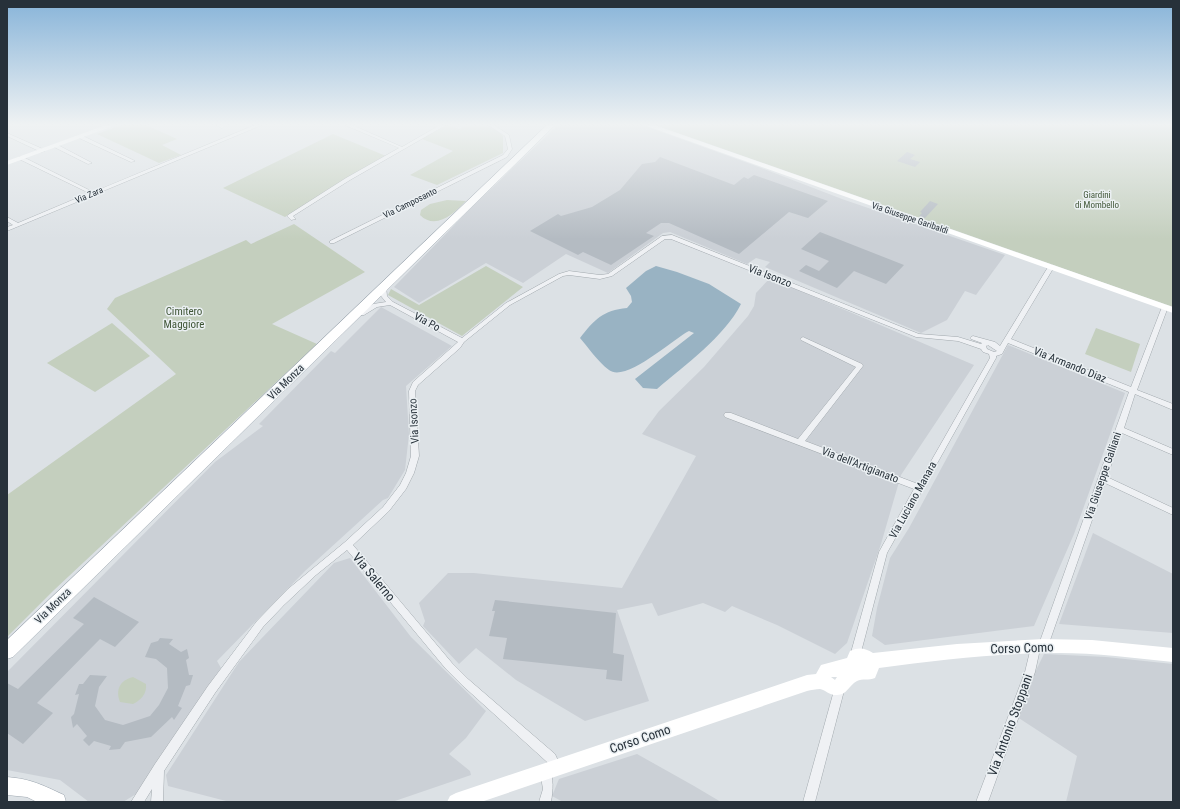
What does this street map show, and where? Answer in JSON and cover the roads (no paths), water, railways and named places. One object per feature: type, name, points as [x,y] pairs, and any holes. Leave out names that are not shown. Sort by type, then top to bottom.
[{"type":"main road","name":"Via Monza","points":[[20,638],[513,163]]},
{"type":"main road","points":[[7,648],[20,638]]},
{"type":"main road","points":[[7,651],[20,638]]},
{"type":"main road","points":[[7,656],[20,638]]},
{"type":"main road","points":[[7,786],[28,788],[57,802]]},
{"type":"street","points":[[31,163],[92,193]]},
{"type":"street","name":"Via Zara","points":[[7,229],[167,163]]},
{"type":"street","points":[[291,218],[379,163]]},
{"type":"street","name":"Via Camposanto","points":[[332,242],[491,163]]},
{"type":"street","name":"Via Giuseppe Garibaldi","points":[[755,163],[1169,308]]},
{"type":"street","points":[[7,219],[18,225]]},
{"type":"street","name":"Via Isonzo","points":[[348,545],[386,508],[403,488],[410,473],[415,456],[413,388],[462,341],[518,298],[561,275],[569,273],[600,277],[610,275],[661,238],[672,237],[918,336],[958,339],[984,345]]},
{"type":"street","points":[[984,345],[992,354],[999,353],[1051,267]]},
{"type":"street","points":[[384,287],[384,296],[391,303]]},
{"type":"street","points":[[335,334],[344,331],[368,308],[378,304],[391,303]]},
{"type":"street","name":"Via Po","points":[[391,303],[462,341]]},
{"type":"street","name":"Via Giuseppe Galliani","points":[[1040,647],[1133,391],[1169,308]]},
{"type":"street","points":[[800,442],[860,366],[803,340]]},
{"type":"street","points":[[984,345],[1006,341]]},
{"type":"street","name":"Via Armando Diaz","points":[[1006,341],[1173,408]]},
{"type":"street","points":[[994,344],[1000,350]]},
{"type":"street","name":"Via Luciano Manara","points":[[856,656],[883,552],[993,358],[992,354]]},
{"type":"street","name":"Via dell'Artigianato","points":[[728,415],[920,488]]},
{"type":"street","points":[[1120,429],[1173,452]]},
{"type":"street","points":[[1102,478],[1173,512]]},
{"type":"street","name":"Via Salerno","points":[[137,802],[225,670],[261,624],[305,578],[348,545],[449,666],[551,758],[550,769]]},
{"type":"street","name":"Corso Como","points":[[871,662],[957,650],[1040,647],[1114,649],[1173,654]]},
{"type":"street","name":"Via Antonio Stoppani","points":[[982,802],[1040,647]]},
{"type":"street","points":[[809,802],[840,686],[844,680],[857,672],[866,674],[870,672],[872,666],[871,662],[863,655],[856,656],[853,663],[838,669],[826,670],[823,676],[824,681],[832,687],[840,686]]},
{"type":"street","name":"Corso Como","points":[[456,802],[807,683],[824,681]]},
{"type":"street","points":[[157,802],[159,768]]},
{"type":"street","points":[[545,802],[550,769]]},
{"type":"water","points":[[656,266],[709,284],[741,304],[734,316],[715,339],[657,389],[643,388],[635,379],[694,333],[689,331],[638,365],[626,371],[617,372],[609,370],[597,359],[580,338],[600,317],[612,311],[627,308],[632,302],[631,296],[626,288],[646,271]]},
{"type":"park label","name":"Giardini di Mombello","points":[[1097,200]]},
{"type":"park label","name":"Cimitero Maggiore","points":[[184,317]]}]
